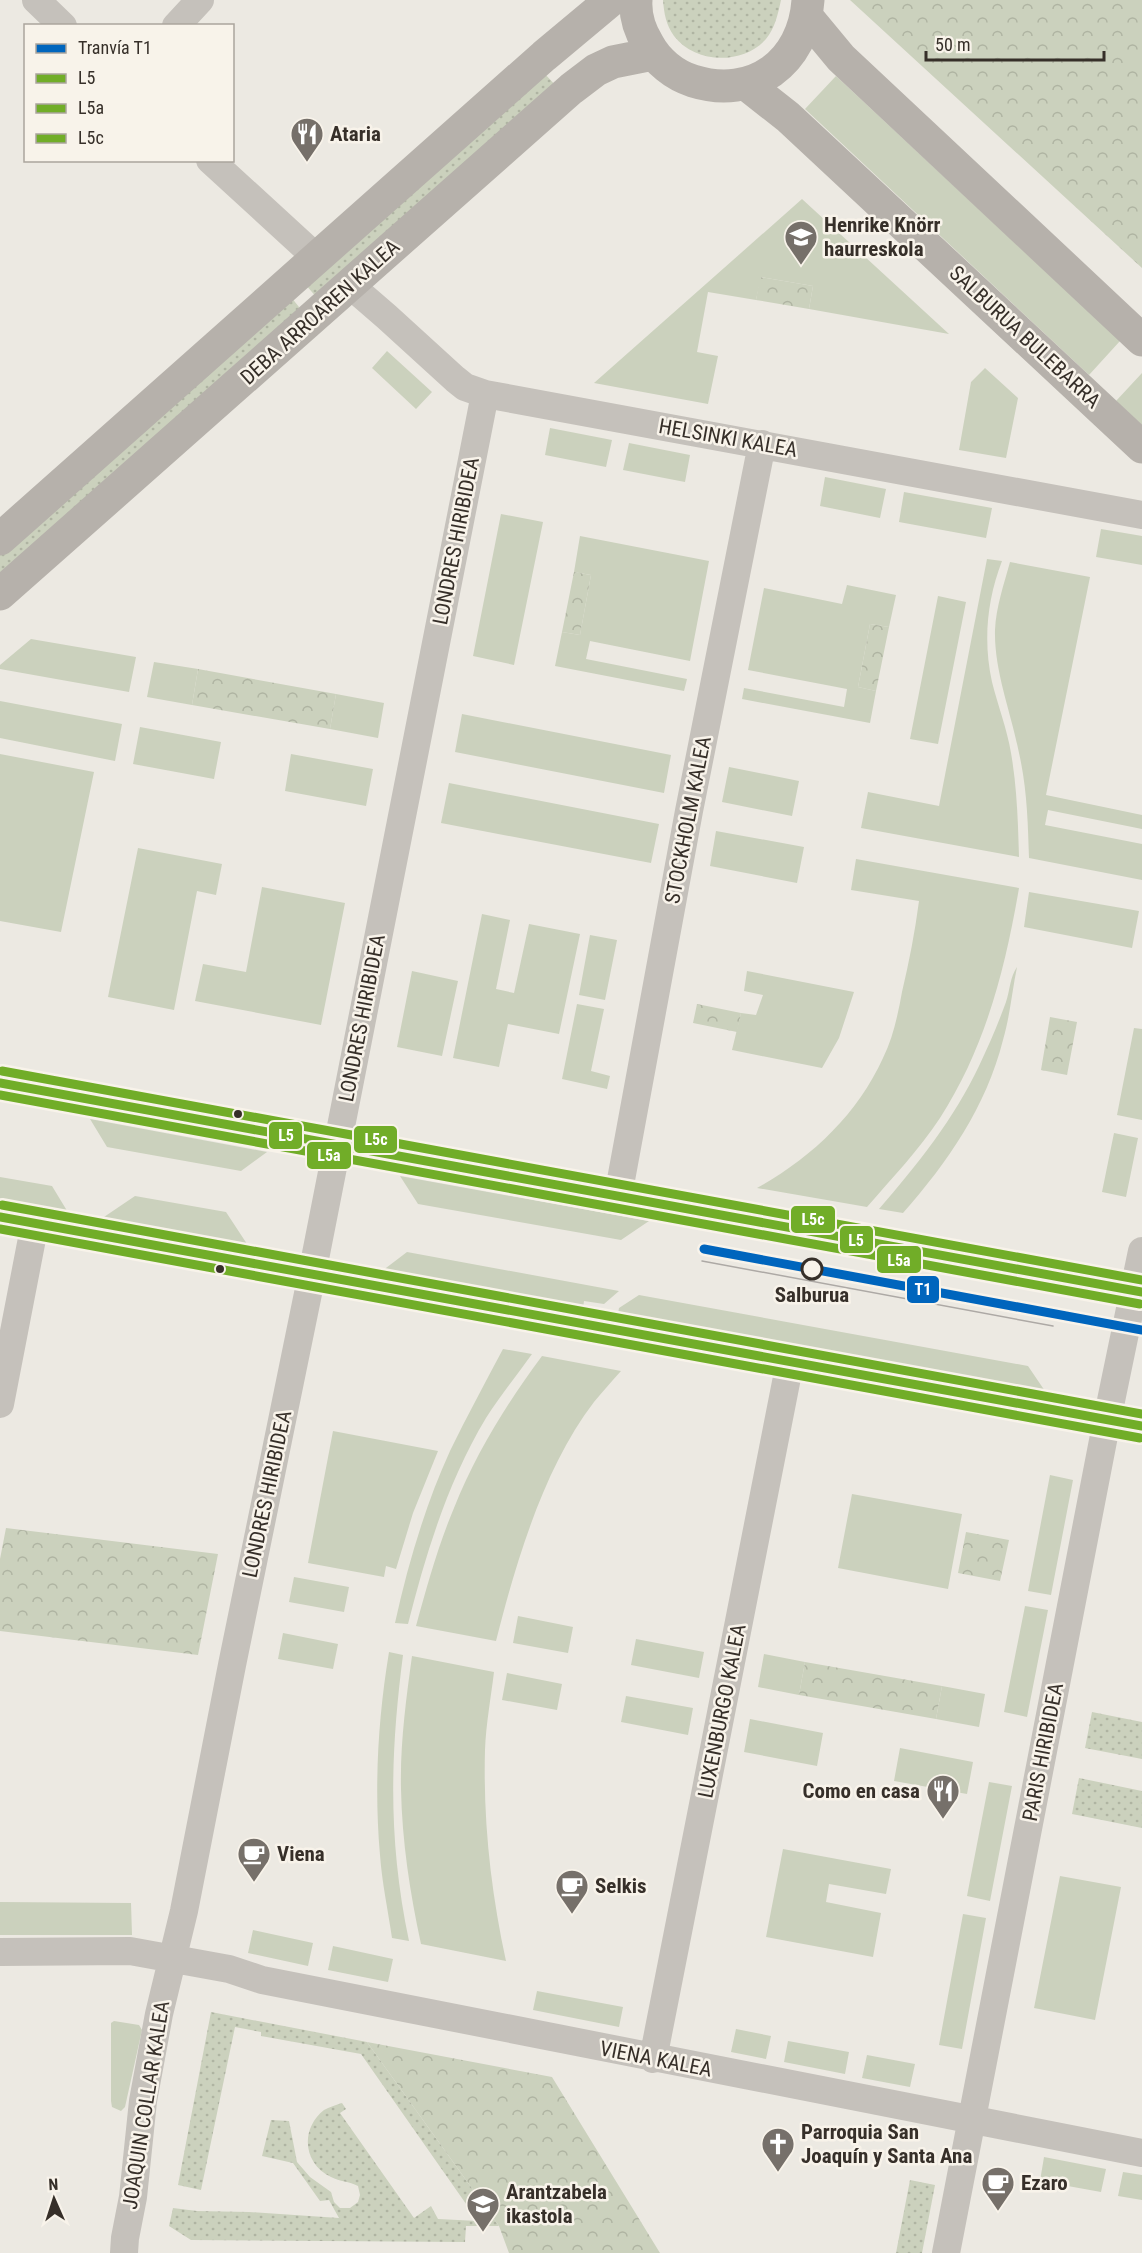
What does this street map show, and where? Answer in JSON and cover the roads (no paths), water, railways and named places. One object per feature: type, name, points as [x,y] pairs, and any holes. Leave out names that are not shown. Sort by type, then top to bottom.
[{"type":"main road","name":"DEBA ARROAREN KALEA","points":[[0,539],[544,56],[611,0]]},
{"type":"main road","points":[[636,0],[640,30],[653,54],[679,76],[712,87],[746,84],[767,74],[786,59],[800,39],[808,8]]},
{"type":"main road","points":[[808,8],[841,58],[1142,340]]},
{"type":"main road","name":"DEBA ARROAREN KALEA","points":[[0,594],[571,89],[596,70],[613,62],[653,54]]},
{"type":"main road","name":"SALBURUA BULEBARRA","points":[[746,84],[788,117],[1142,447]]},
{"type":"street","points":[[36,0],[61,24]]},
{"type":"street","points":[[178,24],[200,0]]},
{"type":"street","points":[[212,162],[317,258]]},
{"type":"street","name":"HELSINKI KALEA","points":[[350,285],[455,379],[465,387],[484,394],[1142,515]]},
{"type":"street","name":"LONDRES HIRIBIDEA","points":[[172,1959],[184,1911],[312,1274],[484,394]]},
{"type":"street","name":"STOCKHOLM KALEA","points":[[618,1196],[691,800],[762,444]]},
{"type":"street","points":[[0,1083],[1138,1292]]},
{"type":"street","points":[[0,1217],[1142,1426]]},
{"type":"street","points":[[0,1404],[34,1223]]},
{"type":"street","name":"PARIS HIRIBIDEA","points":[[946,2253],[1107,1420],[1138,1292],[1142,1251]]},
{"type":"street","name":"LUXENBURGO KALEA","points":[[653,2059],[790,1362]]},
{"type":"street","name":"VIENA KALEA","points":[[0,1952],[130,1951],[229,1969],[262,1980],[653,2059],[1142,2153]]},
{"type":"street","name":"JOAQUIN COLLAR KALEA","points":[[124,2253],[133,2197],[143,2101],[172,1959]]},
{"type":"tram line","name":"T1","points":[[704,1249],[1142,1330]]},
{"type":"tram line","points":[[702,1261],[1053,1326]]},
{"type":"place","name":"Ataria","points":[[307,163]]},
{"type":"place","name":"Henrike Knörr haurreskola","points":[[801,266]]},
{"type":"place","name":"Salburua","points":[[812,1269]]},
{"type":"place","name":"Como en casa","points":[[943,1820]]},
{"type":"place","name":"Viena","points":[[254,1883]]},
{"type":"place","name":"Selkis","points":[[572,1915]]},
{"type":"place","name":"Parroquia San Joaquín y Santa Ana","points":[[778,2173]]},
{"type":"place","name":"Ezaro","points":[[998,2212]]},
{"type":"place","name":"Arantzabela ikastola","points":[[483,2233]]}]
